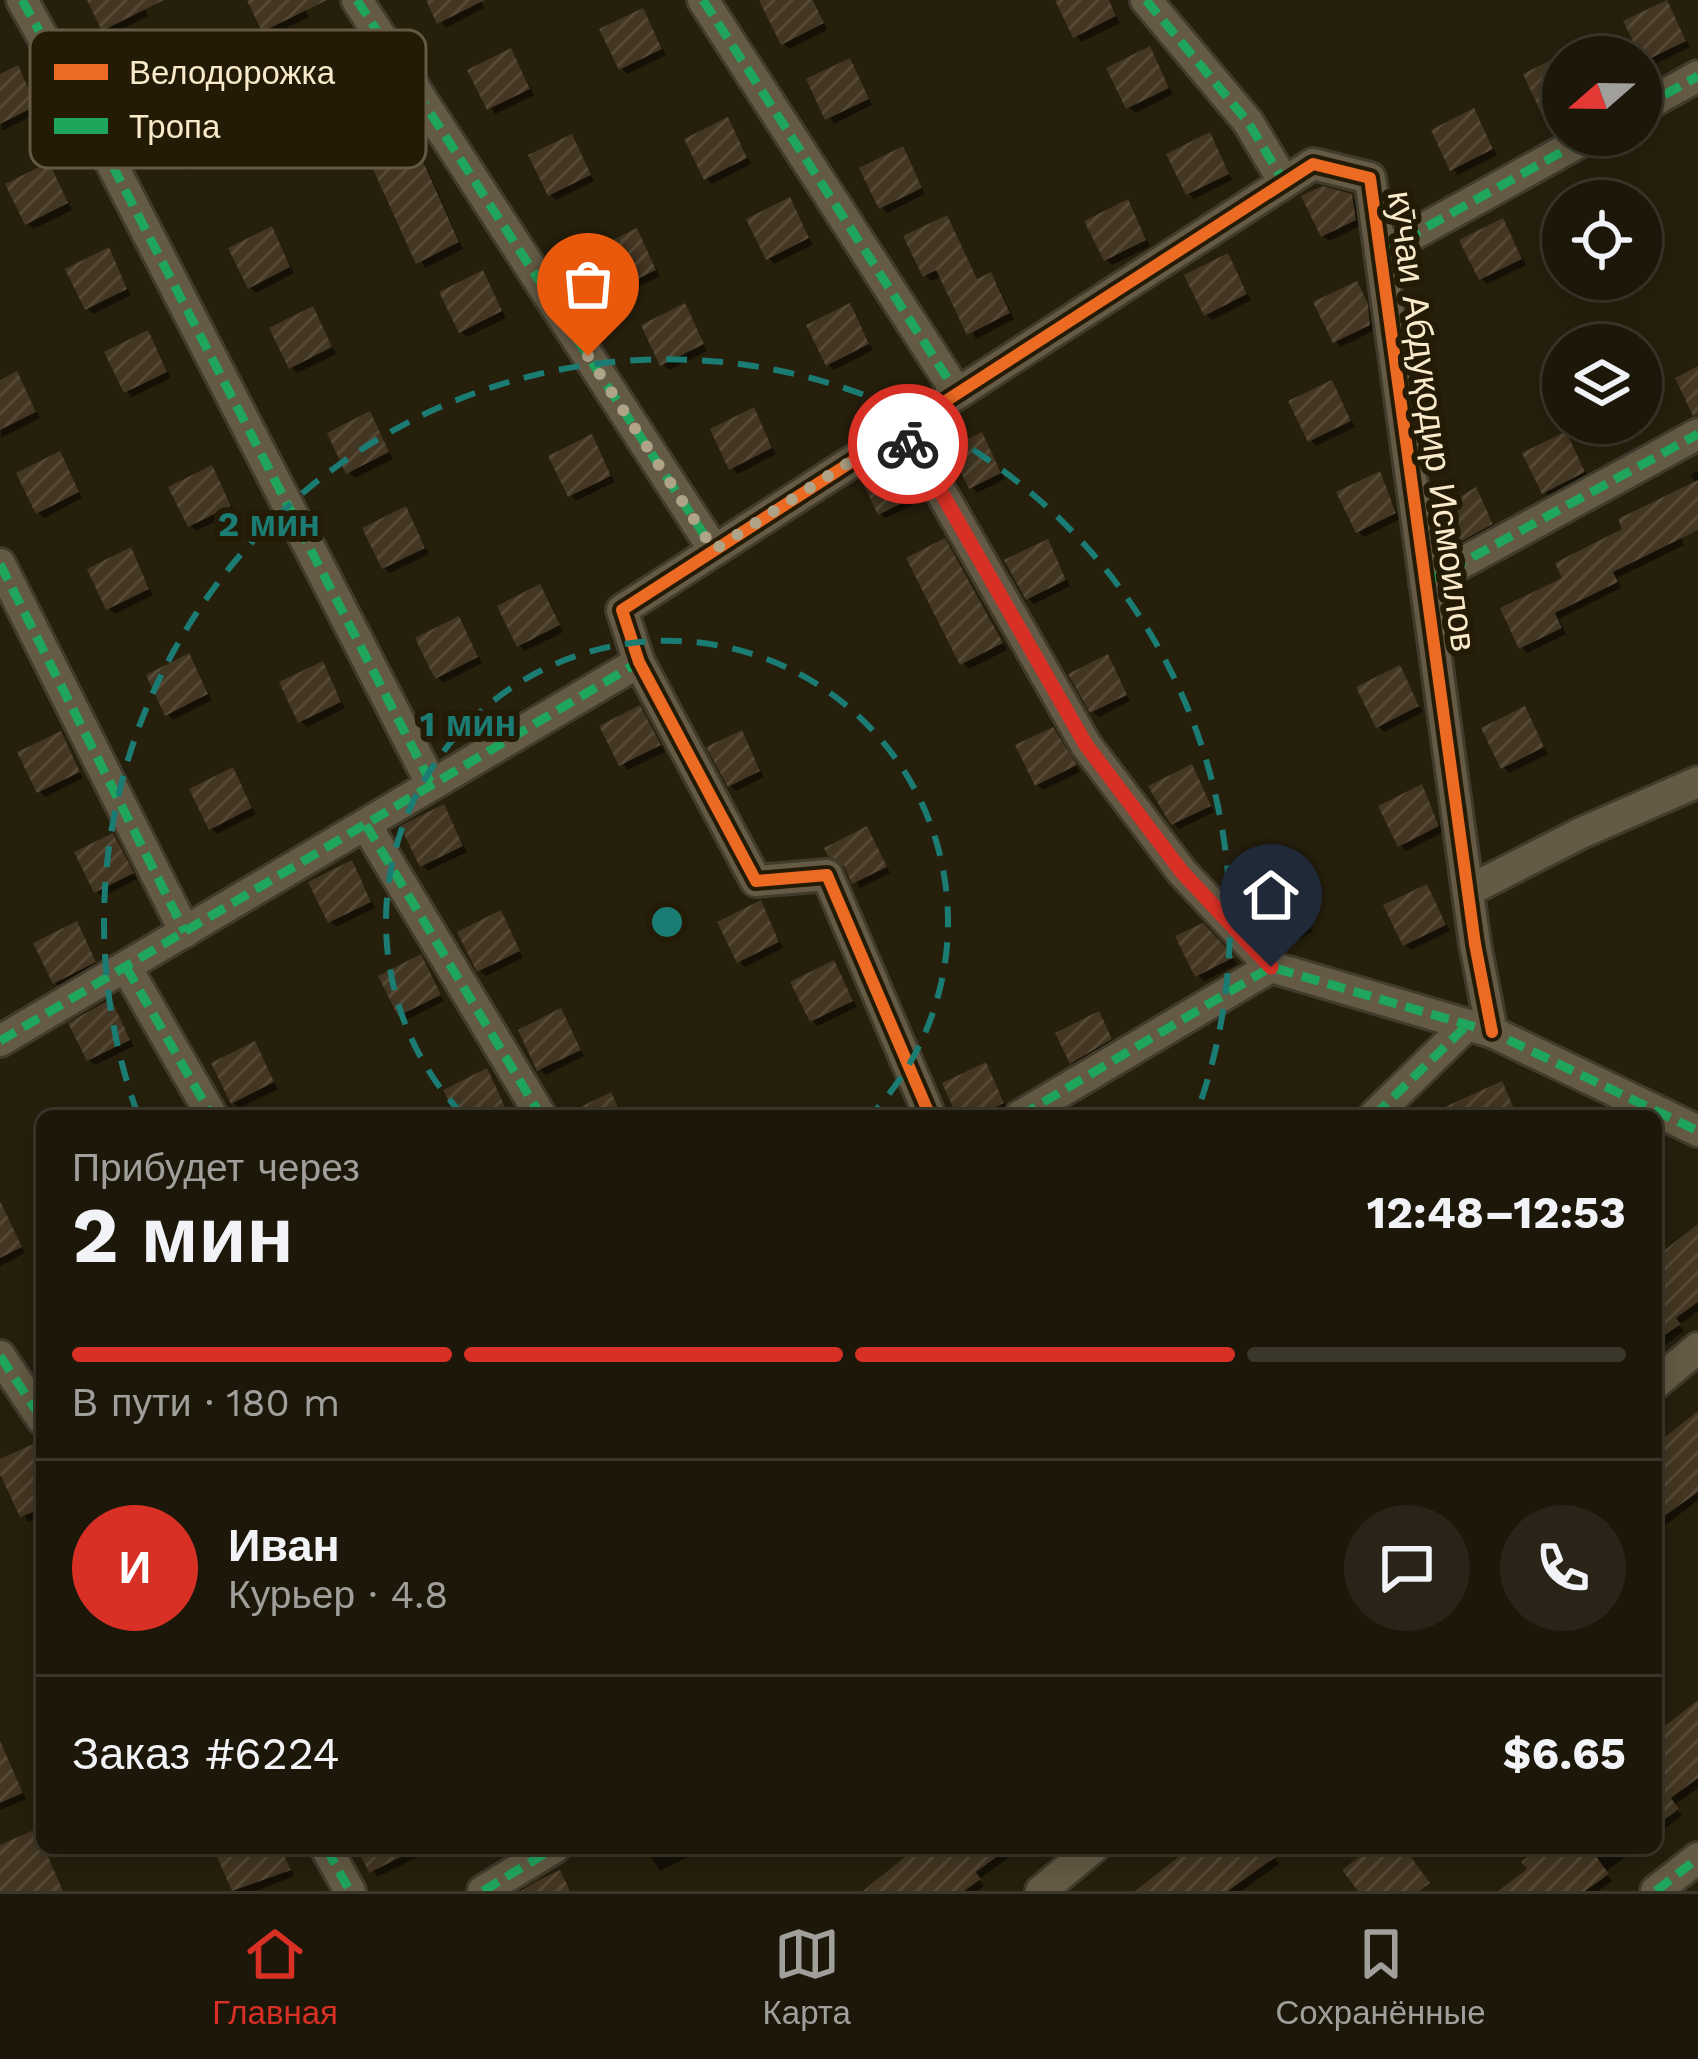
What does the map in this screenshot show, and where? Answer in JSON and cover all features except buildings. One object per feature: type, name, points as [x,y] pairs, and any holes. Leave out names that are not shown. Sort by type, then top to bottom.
[{"type":"street","points":[[22,0],[39,30]]},
{"type":"street","points":[[357,0],[376,30]]},
{"type":"street","points":[[703,0],[957,394]]},
{"type":"street","points":[[1146,0],[1248,122],[1284,182]]},
{"type":"street","points":[[1662,96],[1698,76]]},
{"type":"street","points":[[426,106],[714,550]]},
{"type":"street","points":[[1380,253],[1554,156]]},
{"type":"street","name":"кӯчаи Абдуқодир Исмоилов","points":[[927,1110],[826,875],[756,881],[639,662],[622,610],[1313,164],[1370,178],[1468,891],[1480,1029]]},
{"type":"street","points":[[114,168],[433,785]]},
{"type":"street","points":[[896,432],[921,457],[1086,745],[1182,872],[1271,967],[1480,1029],[1653,1110]]},
{"type":"street","points":[[1425,583],[1698,434]]},
{"type":"street","points":[[0,564],[185,932]]},
{"type":"street","points":[[0,1041],[639,662]]},
{"type":"street","points":[[1468,891],[1581,832],[1698,782]]},
{"type":"street","points":[[366,825],[537,1110]]},
{"type":"street","points":[[126,967],[209,1110]]},
{"type":"street","points":[[1030,1110],[1271,967]]},
{"type":"street","points":[[1381,1110],[1480,1029]]},
{"type":"street","points":[[1662,1114],[1698,1131]]},
{"type":"street","points":[[1662,1378],[1698,1348]]},
{"type":"street","points":[[0,1356],[36,1410]]},
{"type":"street","points":[[329,1854],[350,1891]]},
{"type":"street","points":[[483,1891],[544,1854]]},
{"type":"street","points":[[1041,1891],[1086,1854]]},
{"type":"street","points":[[1656,1891],[1698,1858]]},
{"type":"marked path","points":[[22,0],[39,30]]},
{"type":"marked path","points":[[357,0],[376,30]]},
{"type":"marked path","points":[[703,0],[957,393]]},
{"type":"marked path","points":[[1146,0],[1248,122],[1284,182]]},
{"type":"marked path","points":[[1662,96],[1698,76]]},
{"type":"marked path","points":[[426,106],[714,550]]},
{"type":"marked path","points":[[1380,253],[1554,156]]},
{"type":"marked path","points":[[114,168],[432,785]]},
{"type":"marked path","points":[[897,432],[921,457],[1086,745],[1182,872],[1271,967]]},
{"type":"marked path","points":[[1425,583],[1698,434]]},
{"type":"marked path","points":[[0,564],[185,932]]},
{"type":"marked path","points":[[0,1041],[639,662]]},
{"type":"marked path","points":[[366,825],[537,1110]]},
{"type":"marked path","points":[[126,967],[209,1110]]},
{"type":"marked path","points":[[1030,1110],[1271,967],[1492,1032],[1654,1110]]},
{"type":"marked path","points":[[1380,1110],[1467,1025]]},
{"type":"marked path","points":[[1662,1114],[1698,1131]]},
{"type":"marked path","points":[[0,1356],[36,1410]]},
{"type":"marked path","points":[[329,1854],[350,1891]]},
{"type":"marked path","points":[[483,1891],[544,1854]]},
{"type":"marked path","points":[[1656,1891],[1698,1858]]},
{"type":"cycle path","points":[[927,1110],[827,875],[756,881],[639,662],[622,610],[1313,164],[1370,178],[1475,944],[1492,1032]]},
{"type":"way so far","points":[[588,356],[714,550],[896,432],[908,444]]},
{"type":"route","points":[[908,444],[921,457],[1086,745],[1182,872],[1271,967]]}]
